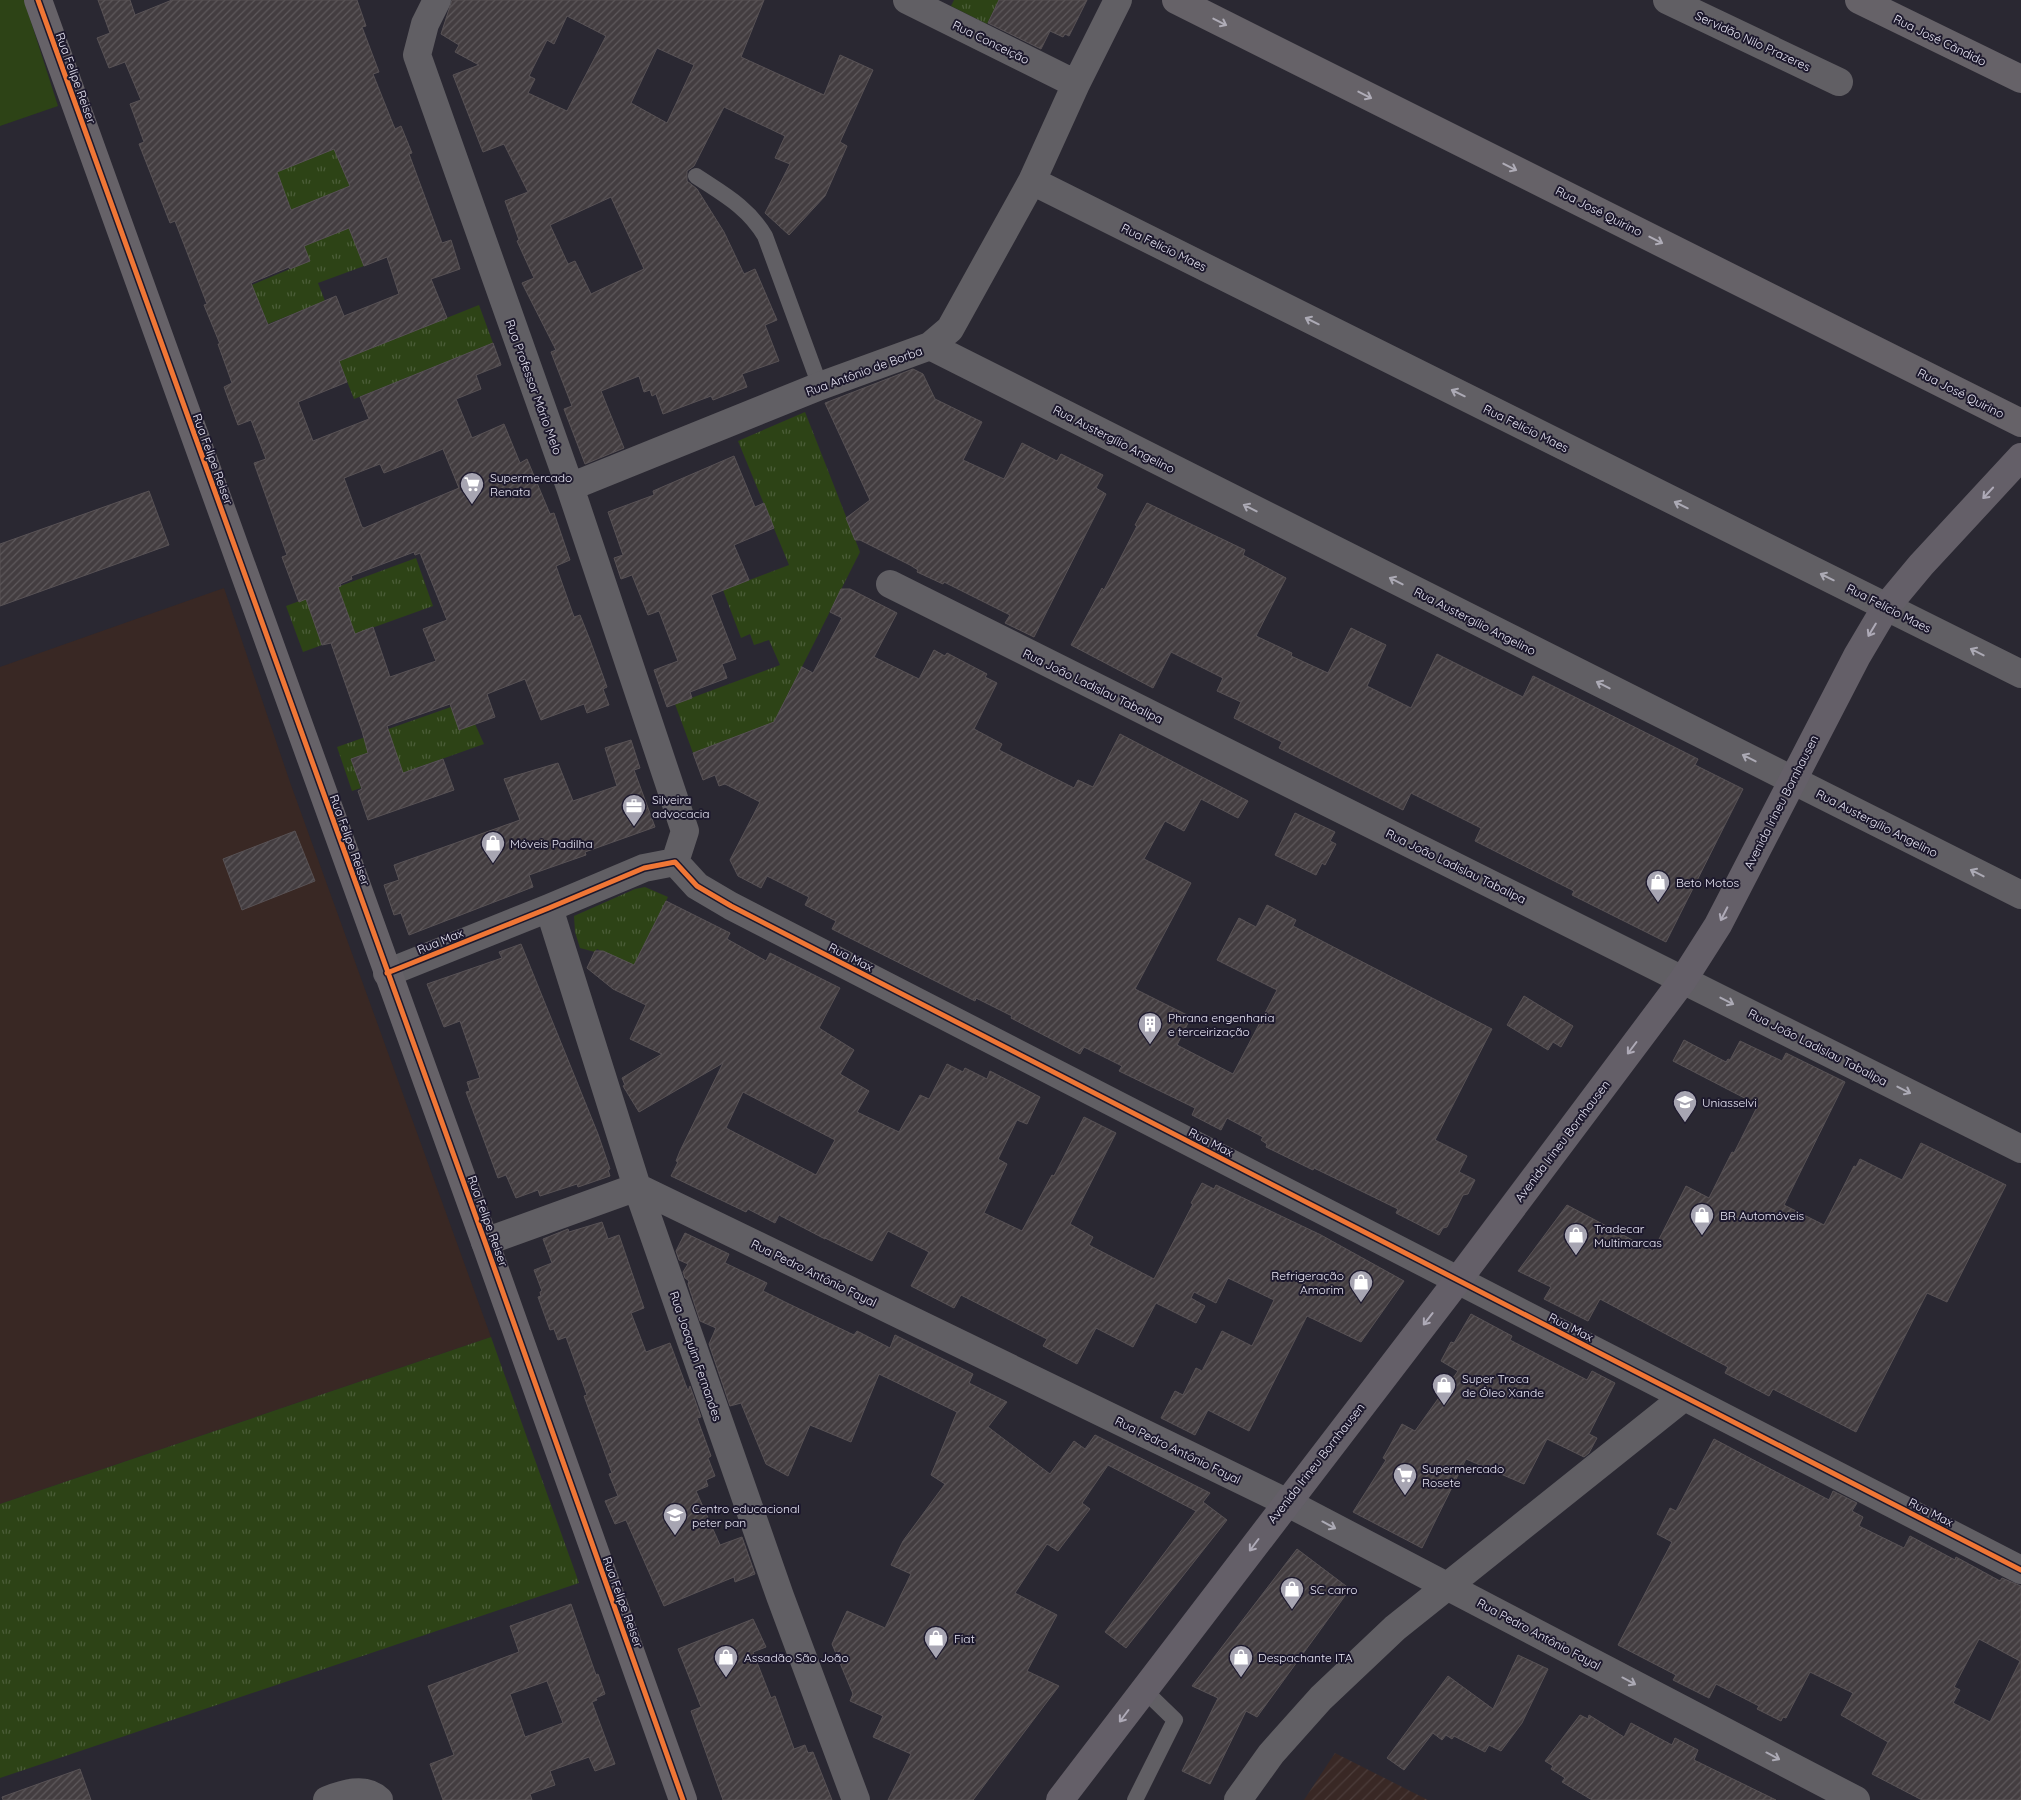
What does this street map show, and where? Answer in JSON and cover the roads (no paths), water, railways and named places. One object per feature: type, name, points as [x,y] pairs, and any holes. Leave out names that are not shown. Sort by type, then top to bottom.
[{"type":"main road","name":"Avenida Irineu Bornhausen","points":[[1060,1800],[1286,1502],[1458,1280],[1684,980],[1718,925],[1856,656],[1886,607],[1921,565],[2021,458]]},
{"type":"street","name":"Rua Felipe Reiser","points":[[38,0],[485,1242],[683,1800]]},
{"type":"street","name":"Rua Professor Mário Melo","points":[[437,0],[425,24],[417,55],[570,487],[685,831],[675,862]]},
{"type":"street","name":"Rua Conceição","points":[[907,0],[1076,84]]},
{"type":"street","name":"Rua Antônio de Borba","points":[[570,487],[820,386],[930,346],[950,329],[1032,182],[1076,84],[1118,0]]},
{"type":"street","name":"Rua José Quirino","points":[[1176,0],[2021,423]]},
{"type":"street","name":"Rua José Cândido","points":[[1860,0],[2021,79]]},
{"type":"street","name":"Servidão Nilo Prazeres","points":[[1672,1],[1839,82]]},
{"type":"street","name":"Rua Felício Maes","points":[[1032,182],[2021,674]]},
{"type":"street","name":"Rua Austergílio Angelino","points":[[930,346],[2021,895]]},
{"type":"street","name":"Rua João Ladislau Tabalipa","points":[[890,584],[2021,1149]]},
{"type":"street","name":"Rua Max","points":[[387,973],[644,868],[675,862],[697,886],[731,906],[2021,1570]]},
{"type":"street","name":"Rua Joaquim Fernandes","points":[[549,908],[637,1188],[780,1596],[856,1800]]},
{"type":"street","points":[[485,1242],[637,1188]]},
{"type":"street","name":"Rua Pedro Antônio Fayal","points":[[637,1188],[1286,1502],[1856,1800]]},
{"type":"street","points":[[1238,1800],[1272,1754],[1321,1698],[1395,1628],[1684,1397]]},
{"type":"street","points":[[327,1800],[345,1794],[362,1792],[379,1800]]},
{"type":"lane","points":[[696,176],[745,209],[756,221],[765,236],[820,386]]},
{"type":"lane","points":[[1135,1800],[1175,1720],[1144,1690]]},
{"type":"place","name":"Supermercado Renata","points":[[472,505]]},
{"type":"place","name":"Silveira advocacia","points":[[634,827]]},
{"type":"place","name":"Móveis Padilha","points":[[493,864]]},
{"type":"place","name":"Beto Motos","points":[[1658,903]]},
{"type":"place","name":"Phrana engenharia e terceirização","points":[[1150,1045]]},
{"type":"place","name":"Uniasselvi","points":[[1685,1123]]},
{"type":"place","name":"BR Automóveis","points":[[1702,1236]]},
{"type":"place","name":"Tradecar Multimarcas","points":[[1576,1256]]},
{"type":"place","name":"Refrigeração Amorim","points":[[1361,1303]]},
{"type":"place","name":"Super Troca de Óleo Xande","points":[[1444,1406]]},
{"type":"place","name":"Supermercado Rosete","points":[[1405,1496]]},
{"type":"place","name":"Centro educacional peter pan","points":[[675,1536]]},
{"type":"place","name":"SC carro","points":[[1292,1610]]},
{"type":"place","name":"Fiat","points":[[936,1659]]},
{"type":"place","name":"Assadão São João","points":[[726,1678]]},
{"type":"place","name":"Despachante ITA","points":[[1241,1678]]}]
